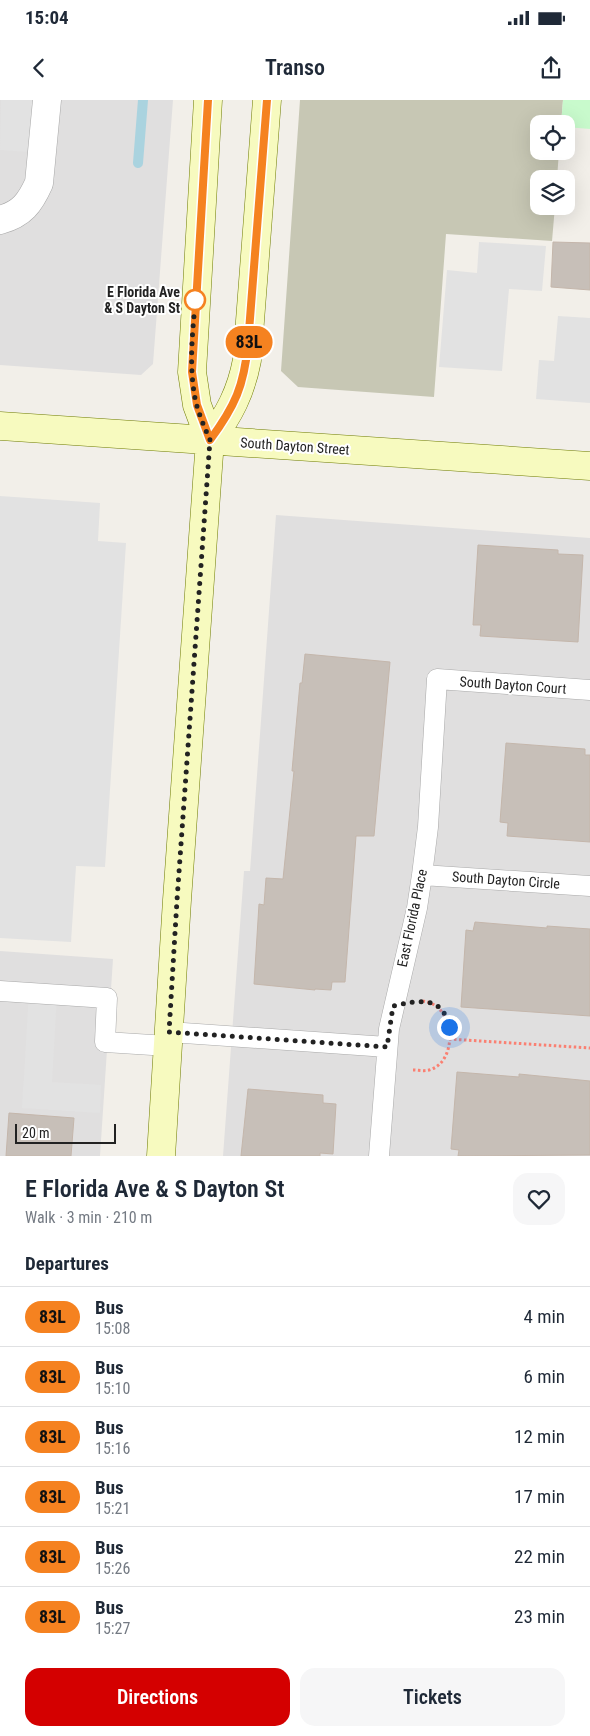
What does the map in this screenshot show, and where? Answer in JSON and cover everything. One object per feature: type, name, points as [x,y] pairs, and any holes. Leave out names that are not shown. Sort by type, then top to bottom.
[{"type":"main road","points":[[161,1156],[177,900],[210,440],[197,405],[192,372],[208,100]]},
{"type":"main road","points":[[210,440],[236,401],[246,366],[267,100]]},
{"type":"main road","name":"South Dayton Street","points":[[0,426],[590,466]]},
{"type":"street","points":[[0,220],[14,216],[26,207],[34,196],[39,183],[42,161],[47,100]]},
{"type":"lane","name":"South Dayton Court","points":[[437,679],[590,690]]},
{"type":"lane","name":"East Florida Place","points":[[379,1156],[387,1047],[393,1006],[417,908],[428,827],[437,679]]},
{"type":"lane","name":"South Dayton Circle","points":[[422,875],[590,886]]},
{"type":"lane","points":[[0,991],[107,998],[105,1042],[169,1039],[387,1047]]},
{"type":"path","points":[[385,1071],[404,1069],[431,1070],[443,1061],[450,1039],[447,1020],[439,1006],[418,1001],[393,1006]]},
{"type":"path","points":[[450,1039],[590,1048]]},
{"type":"shaded area","points":[[0,100],[173,100],[153,364],[141,375],[0,365]]},
{"type":"shaded area","points":[[1,100],[47,100],[43,153],[0,150]]},
{"type":"shaded area","points":[[300,100],[563,100],[562,115],[530,115],[530,160],[558,160],[558,170],[530,170],[530,215],[554,215],[552,241],[446,234],[434,397],[298,387],[281,371]]},
{"type":"shaded area","points":[[479,242],[546,246],[542,291],[509,289],[502,371],[439,367],[447,270],[477,273]]},
{"type":"shaded area","points":[[558,316],[590,318],[590,403],[536,399],[539,360],[554,361]]},
{"type":"shaded area","points":[[0,496],[100,503],[98,541],[126,543],[105,867],[76,866],[71,942],[0,938]]},
{"type":"shaded area","points":[[276,515],[590,538],[590,1156],[223,1156],[244,871],[250,871]]},
{"type":"shaded area","points":[[0,951],[113,959],[100,1156],[0,1156]]},
{"type":"shaded area","points":[[29,993],[57,995],[52,1082],[101,1085],[100,1113],[22,1108]]},
{"type":"green space","points":[[563,100],[590,100],[590,129],[575,128],[575,115],[562,115]]},
{"type":"building","points":[[553,242],[590,243],[590,290],[551,287]]},
{"type":"building","points":[[478,545],[558,550],[558,554],[583,555],[578,642],[480,636],[481,625],[473,625]]},
{"type":"building","points":[[305,654],[390,662],[374,836],[356,836],[345,982],[332,982],[331,990],[254,984],[259,904],[264,905],[266,878],[283,879],[294,771],[292,771],[300,683],[302,683]]},
{"type":"building","points":[[506,743],[585,749],[585,755],[590,755],[590,842],[507,836],[508,823],[500,822]]},
{"type":"building","points":[[475,922],[547,928],[547,926],[590,929],[590,1016],[461,1007],[466,930],[473,931]]},
{"type":"building","points":[[457,1072],[519,1077],[519,1074],[590,1081],[590,1155],[458,1156],[459,1150],[451,1149]]},
{"type":"building","points":[[248,1089],[323,1095],[323,1103],[336,1104],[333,1154],[320,1153],[320,1156],[241,1156]]},
{"type":"building","points":[[9,1113],[74,1118],[71,1156],[6,1156]]},
{"type":"waterway","points":[[138,163],[143,100]]},
{"type":"bus line","name":"83L","points":[[208,100],[192,372],[197,405],[210,440],[236,401],[245,372],[267,100]]},
{"type":"place","name":"E Florida Ave & S Dayton St","points":[[195,300]]},
{"type":"route","points":[[195,300],[196,295],[192,354],[194,392],[203,425],[210,440],[169,1032],[387,1047],[388,1029],[393,1006],[418,1001],[439,1006],[444,1013],[449,1027]]}]
